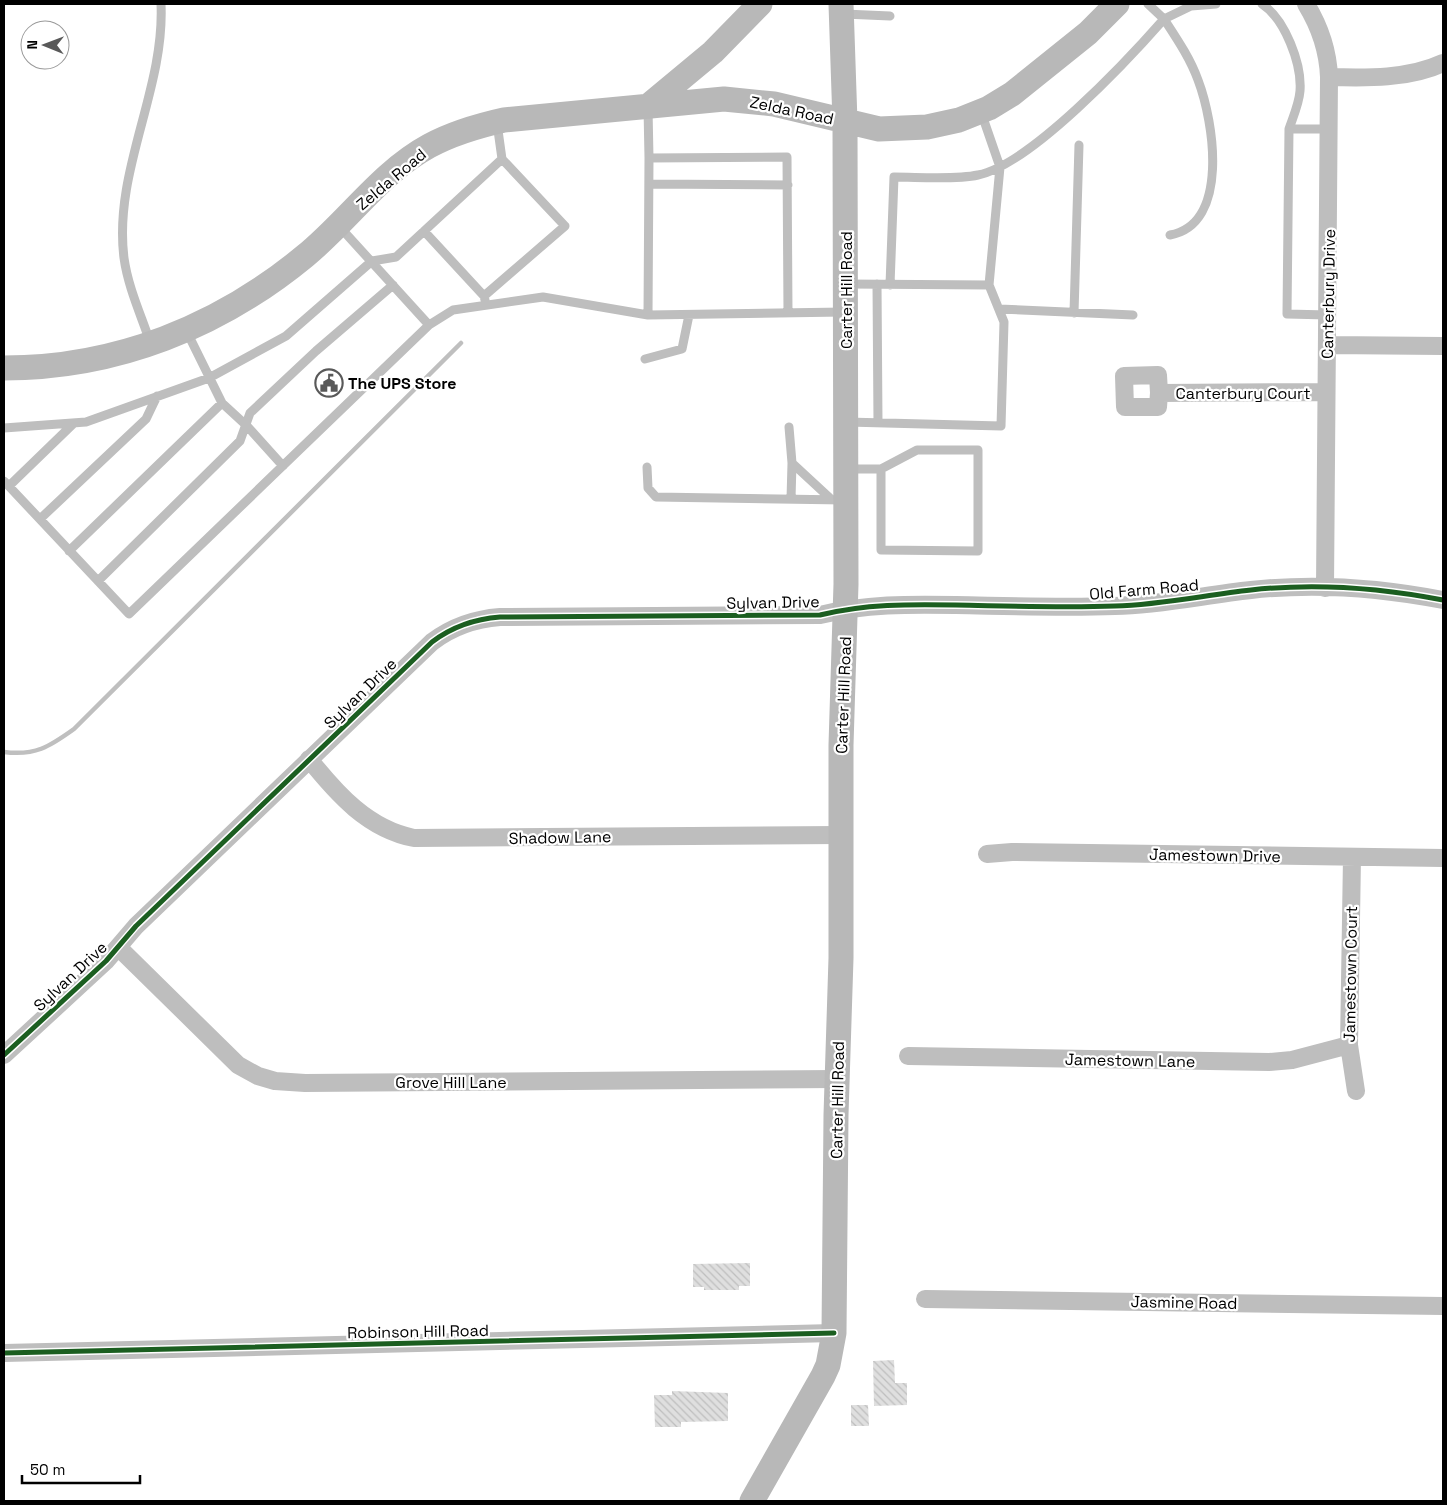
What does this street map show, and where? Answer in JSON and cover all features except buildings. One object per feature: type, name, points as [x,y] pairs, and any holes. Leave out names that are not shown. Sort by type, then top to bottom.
[{"type":"main road","points":[[648,106],[713,52],[760,4]]},
{"type":"main road","points":[[845,122],[879,129],[895,130],[927,127],[959,120],[981,111],[1012,94],[1035,76],[1088,33],[1117,4]]},
{"type":"main road","name":"Carter Hill Road","points":[[752,1501],[823,1376],[828,1365],[834,1333],[837,1079],[841,958],[840,835],[845,608],[839,500],[847,469],[845,122],[841,9]]},
{"type":"main road","name":"Zelda Road","points":[[4,368],[44,367],[100,359],[151,344],[186,330],[235,305],[272,282],[306,255],[407,161],[428,147],[459,132],[497,122],[724,99],[748,100],[813,112],[845,122]]},
{"type":"street","name":"Canterbury Drive","points":[[1306,4],[1324,40],[1328,58],[1329,77],[1325,588]]},
{"type":"street","points":[[1329,77],[1400,75],[1416,73],[1443,63]]},
{"type":"street","points":[[1328,345],[1443,346]]},
{"type":"street","name":"Canterbury Court","points":[[1159,393],[1326,392]]},
{"type":"street","name":"Old Farm Road","points":[[845,608],[888,604],[1117,606],[1172,602],[1253,590],[1325,588],[1408,594],[1443,600]]},
{"type":"street","name":"Sylvan Drive","points":[[4,1055],[81,985],[309,759],[432,642],[451,628],[469,621],[500,617],[820,615],[845,608]]},
{"type":"street","name":"Shadow Lane","points":[[309,759],[354,808],[368,820],[391,832],[414,838],[840,835]]},
{"type":"street","name":"Jamestown Drive","points":[[987,854],[1443,858]]},
{"type":"street","name":"Jamestown Court","points":[[1352,857],[1349,1045],[1356,1091]]},
{"type":"street","name":"Grove Hill Lane","points":[[118,947],[227,1056],[258,1076],[275,1081],[304,1083],[837,1079]]},
{"type":"street","name":"Jamestown Lane","points":[[908,1056],[1269,1062],[1292,1060],[1349,1045]]},
{"type":"street","name":"Jasmine Road","points":[[925,1299],[1443,1306]]},
{"type":"street","name":"Robinson Hill Road","points":[[4,1353],[834,1333]]},
{"type":"lane","points":[[151,344],[132,290],[124,258],[124,208],[133,155],[154,74],[162,22],[161,4]]},
{"type":"lane","points":[[1148,4],[1164,19],[1184,50],[1198,79],[1208,112],[1211,140],[1209,199],[1202,214],[1193,226],[1183,232],[1170,235]]},
{"type":"lane","points":[[890,284],[894,177],[978,175],[1000,167],[1036,144],[1129,58],[1164,19],[1191,6],[1216,4]]},
{"type":"lane","points":[[1266,6],[1277,15],[1297,61],[1300,91],[1289,129],[1287,314],[1328,315]]},
{"type":"lane","points":[[841,9],[890,16]]},
{"type":"lane","points":[[648,106],[648,315]]},
{"type":"lane","points":[[846,422],[1001,426],[1004,322],[989,285],[1000,167],[981,111]]},
{"type":"lane","points":[[484,296],[565,226],[502,159],[497,122]]},
{"type":"lane","points":[[1289,129],[1329,129]]},
{"type":"lane","points":[[1074,313],[1079,145]]},
{"type":"lane","points":[[649,158],[787,157],[788,313]]},
{"type":"lane","points":[[4,428],[86,422],[209,378],[286,336],[372,261],[396,257],[502,159]]},
{"type":"lane","points":[[649,184],[788,185]]},
{"type":"lane","points":[[338,225],[429,325]]},
{"type":"lane","points":[[424,231],[484,296],[486,306]]},
{"type":"lane","points":[[846,284],[989,285]]},
{"type":"lane","points":[[877,284],[878,423]]},
{"type":"lane","points":[[98,581],[240,441],[247,426],[250,413],[316,351],[393,285]]},
{"type":"lane","points":[[73,424],[6,483],[129,614],[429,325],[454,310],[543,297],[648,315],[846,312]]},
{"type":"lane","points":[[999,309],[1133,315]]},
{"type":"lane","points":[[645,359],[682,350],[689,314]]},
{"type":"lane","points":[[186,330],[222,403],[247,426],[282,466]]},
{"type":"lane","points":[[40,519],[146,419],[157,396]]},
{"type":"lane","points":[[70,551],[222,403]]},
{"type":"lane","points":[[789,427],[792,499]]},
{"type":"lane","points":[[847,469],[881,470],[917,450],[978,450],[978,551],[880,550],[881,470]]},
{"type":"lane","points":[[792,464],[839,500]]},
{"type":"lane","points":[[647,467],[648,488],[656,497],[839,500]]},
{"type":"waterway","points":[[4,752],[24,753],[41,749],[74,729],[461,343]]},
{"type":"cycle path","points":[[4,1055],[106,961],[136,926],[432,642],[456,628],[473,622],[500,617],[820,615],[870,607],[904,605],[1115,606],[1166,602],[1251,590],[1299,587],[1396,592],[1443,600]]},
{"type":"cycle path","points":[[4,1353],[834,1333]]},
{"type":"place","name":"The UPS Store","points":[[329,383]]}]
